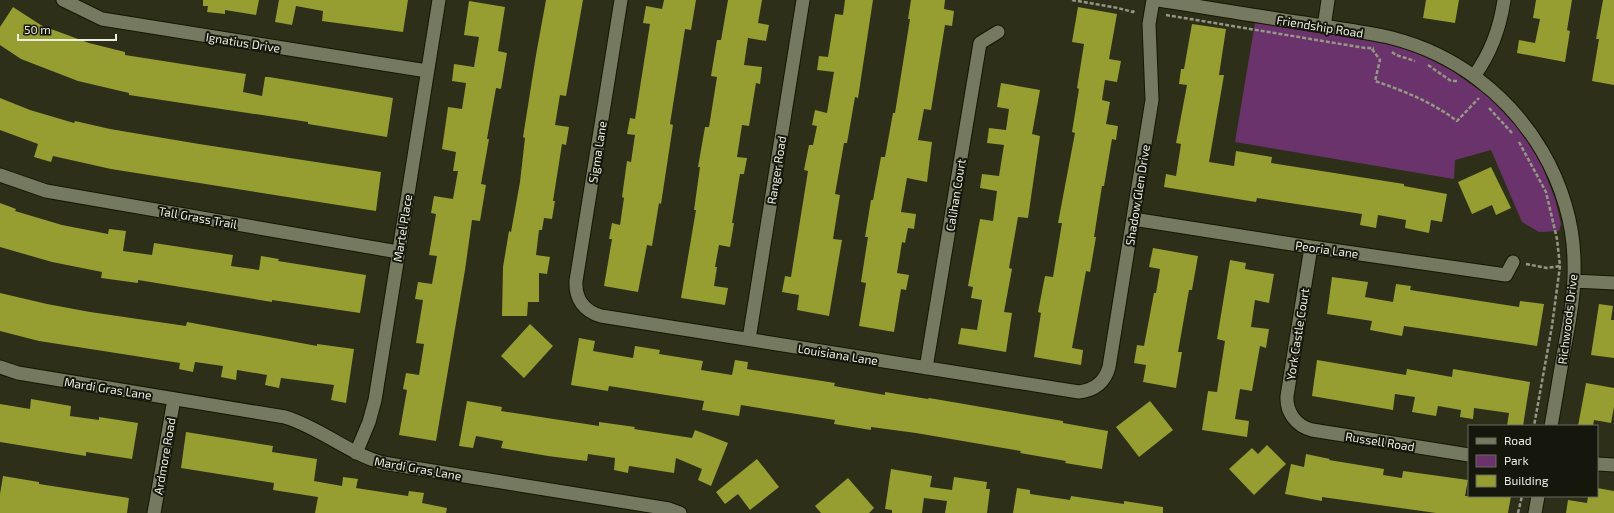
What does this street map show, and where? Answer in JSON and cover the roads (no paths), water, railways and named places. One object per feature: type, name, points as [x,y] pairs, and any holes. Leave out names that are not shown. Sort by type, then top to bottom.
[{"type":"street","name":"Ignatius Drive","points":[[63,0],[102,19],[427,71]]},
{"type":"street","name":"Martel Place","points":[[356,453],[374,406],[439,0]]},
{"type":"street","name":"Sigma Lane","points":[[581,304],[576,291],[576,281],[621,0]]},
{"type":"street","name":"Ranger Road","points":[[749,339],[803,0]]},
{"type":"street","name":"Shadow Glen Drive","points":[[1097,386],[1106,376],[1109,367],[1152,100],[1149,24],[1153,0]]},
{"type":"street","name":"Friendship Road","points":[[1159,0],[1384,36],[1408,43],[1442,57],[1474,76]]},
{"type":"street","points":[[1324,26],[1328,0]]},
{"type":"street","points":[[1474,76],[1485,60],[1496,35],[1504,0]]},
{"type":"street","name":"Calihan Court","points":[[926,368],[980,43],[998,32]]},
{"type":"street","name":"Richwoods Drive","points":[[1474,76],[1488,87],[1514,113],[1537,142],[1561,191],[1570,227],[1574,263],[1574,281],[1571,312],[1551,425]]},
{"type":"street","name":"Tall Grass Trail","points":[[0,175],[46,191],[398,252]]},
{"type":"street","name":"Peoria Lane","points":[[1133,219],[1506,276],[1513,262]]},
{"type":"street","name":"York Castle Court","points":[[1294,419],[1288,406],[1288,396],[1311,247]]},
{"type":"street","points":[[1574,281],[1614,284]]},
{"type":"street","name":"Louisiana Lane","points":[[581,304],[588,310],[601,316],[1075,392],[1089,391],[1097,386]]},
{"type":"street","name":"Mardi Gras Lane","points":[[0,368],[18,373],[285,417],[315,429],[356,453],[395,465],[669,509],[680,513]]},
{"type":"street","name":"Ardmore Road","points":[[154,513],[174,399]]},
{"type":"street","name":"Russell Road","points":[[1294,419],[1304,427],[1312,430],[1468,455]]},
{"type":"street","points":[[1598,464],[1614,465]]},
{"type":"street","points":[[1535,513],[1538,497]]}]
